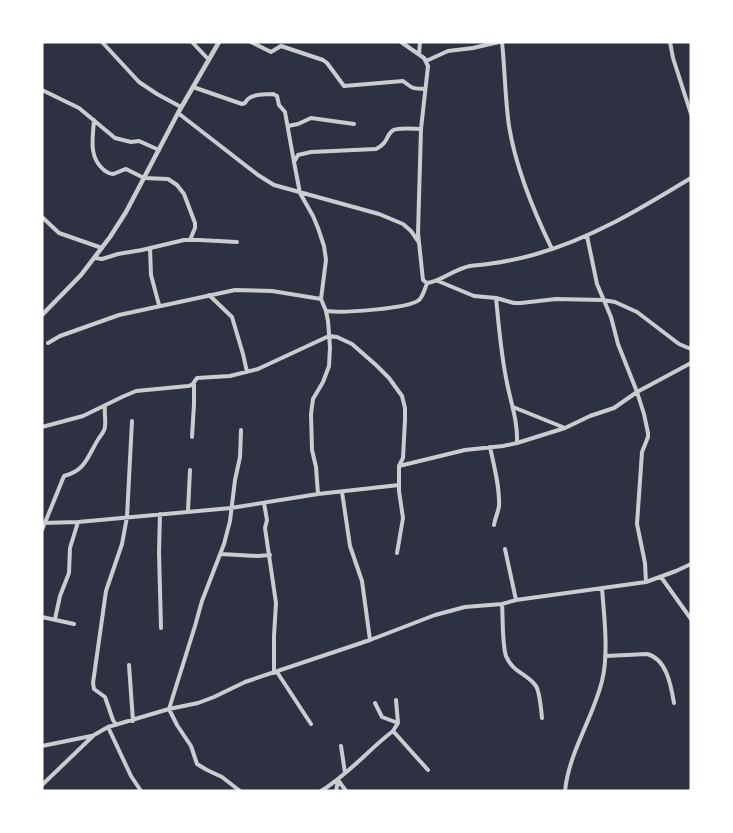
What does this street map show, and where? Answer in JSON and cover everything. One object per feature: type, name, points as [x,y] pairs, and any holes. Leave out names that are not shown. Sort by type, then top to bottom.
[{"type":"street","points":[[102,42],[139,82],[181,107]]},
{"type":"street","points":[[192,42],[209,60]]},
{"type":"street","points":[[42,315],[95,258],[126,212],[178,112],[219,42]]},
{"type":"street","points":[[251,42],[271,52],[278,46],[284,46],[323,60],[344,86],[403,81],[412,89],[425,89]]},
{"type":"street","points":[[401,42],[419,54],[426,62],[428,72],[421,129],[418,241],[423,280],[427,283]]},
{"type":"street","points":[[419,54],[420,42]]},
{"type":"street","points":[[426,62],[447,51],[501,42],[509,126],[538,221],[552,249]]},
{"type":"street","points":[[670,42],[691,114]]},
{"type":"street","points":[[193,87],[242,104],[251,96],[273,94],[277,96],[279,105],[285,112],[300,193],[313,216],[326,253],[321,299],[326,311],[329,336],[329,366],[313,399],[311,414],[312,450],[318,494]]},
{"type":"street","points":[[42,90],[79,108],[115,138],[131,142],[139,141],[159,150]]},
{"type":"street","points":[[178,112],[266,181],[300,193],[379,214],[398,222],[411,231],[418,241]]},
{"type":"street","points":[[288,126],[298,124],[308,118],[354,124]]},
{"type":"street","points":[[94,120],[93,151],[99,166],[110,173],[129,169],[144,178],[168,179],[177,185],[181,189],[195,223],[190,240]]},
{"type":"street","points":[[294,162],[298,155],[311,152],[376,149],[384,144],[394,129],[421,129]]},
{"type":"street","points":[[427,283],[471,266],[514,260],[587,236],[625,218],[691,178]]},
{"type":"street","points":[[42,217],[59,233],[102,248]]},
{"type":"street","points":[[587,236],[597,284],[637,392],[648,433],[642,452],[637,524],[645,563],[646,582]]},
{"type":"street","points":[[95,258],[102,259],[190,240],[237,242]]},
{"type":"street","points":[[150,248],[151,275],[159,305]]},
{"type":"street","points":[[438,280],[470,295],[521,303],[548,300],[615,302],[637,312],[679,344],[691,349]]},
{"type":"street","points":[[326,311],[360,311],[413,303],[421,298],[427,283]]},
{"type":"street","points":[[48,343],[60,336],[118,315],[235,290],[272,291],[321,299]]},
{"type":"street","points":[[209,295],[232,317],[247,372]]},
{"type":"street","points":[[496,298],[501,349],[517,426],[517,443]]},
{"type":"street","points":[[42,427],[83,416],[136,391],[188,386],[192,385],[194,380],[201,378],[247,372],[329,336],[337,337],[352,344],[389,378],[400,392],[405,408],[403,458],[399,466],[399,491],[403,518],[397,553]]},
{"type":"street","points":[[399,466],[465,450],[517,443],[565,428],[614,408],[637,392],[691,363]]},
{"type":"street","points":[[192,437],[194,380]]},
{"type":"street","points":[[42,530],[64,476],[74,474],[83,466],[102,435],[105,406]]},
{"type":"street","points":[[512,407],[565,428]]},
{"type":"street","points":[[116,725],[105,697],[94,689],[93,683],[106,591],[122,544],[126,518],[132,421]]},
{"type":"street","points":[[240,791],[222,777],[197,764],[191,746],[169,709],[202,601],[221,554],[230,521],[240,457],[241,430]]},
{"type":"street","points":[[490,447],[499,500],[494,525]]},
{"type":"street","points":[[188,511],[190,470]]},
{"type":"street","points":[[44,523],[231,508],[318,494],[399,485]]},
{"type":"street","points":[[342,492],[351,546],[362,581],[370,640]]},
{"type":"street","points":[[264,503],[267,520],[265,528],[276,603],[274,636],[276,672],[311,724]]},
{"type":"street","points":[[160,514],[160,628]]},
{"type":"street","points":[[55,619],[60,596],[69,573],[70,548],[78,522]]},
{"type":"street","points":[[505,549],[516,600]]},
{"type":"street","points":[[221,554],[270,555]]},
{"type":"street","points":[[42,785],[94,735],[108,727],[198,703],[245,682],[450,610],[646,582],[691,564]]},
{"type":"street","points":[[662,577],[691,619]]},
{"type":"street","points":[[565,791],[570,767],[601,685],[605,668],[602,588]]},
{"type":"street","points":[[502,604],[506,656],[513,668],[526,676],[537,688],[542,718]]},
{"type":"street","points":[[42,617],[74,624]]},
{"type":"street","points":[[605,656],[647,654],[652,656],[667,671],[674,703]]},
{"type":"street","points":[[129,665],[133,721]]},
{"type":"street","points":[[321,791],[338,780],[393,731],[398,723],[396,700]]},
{"type":"street","points":[[375,703],[382,717],[398,723]]},
{"type":"street","points":[[108,727],[131,776],[141,791]]},
{"type":"street","points":[[393,731],[428,770]]},
{"type":"street","points":[[42,746],[94,735]]},
{"type":"street","points":[[341,746],[345,774]]},
{"type":"street","points":[[336,791],[338,780]]},
{"type":"street","points":[[338,780],[346,791]]}]
